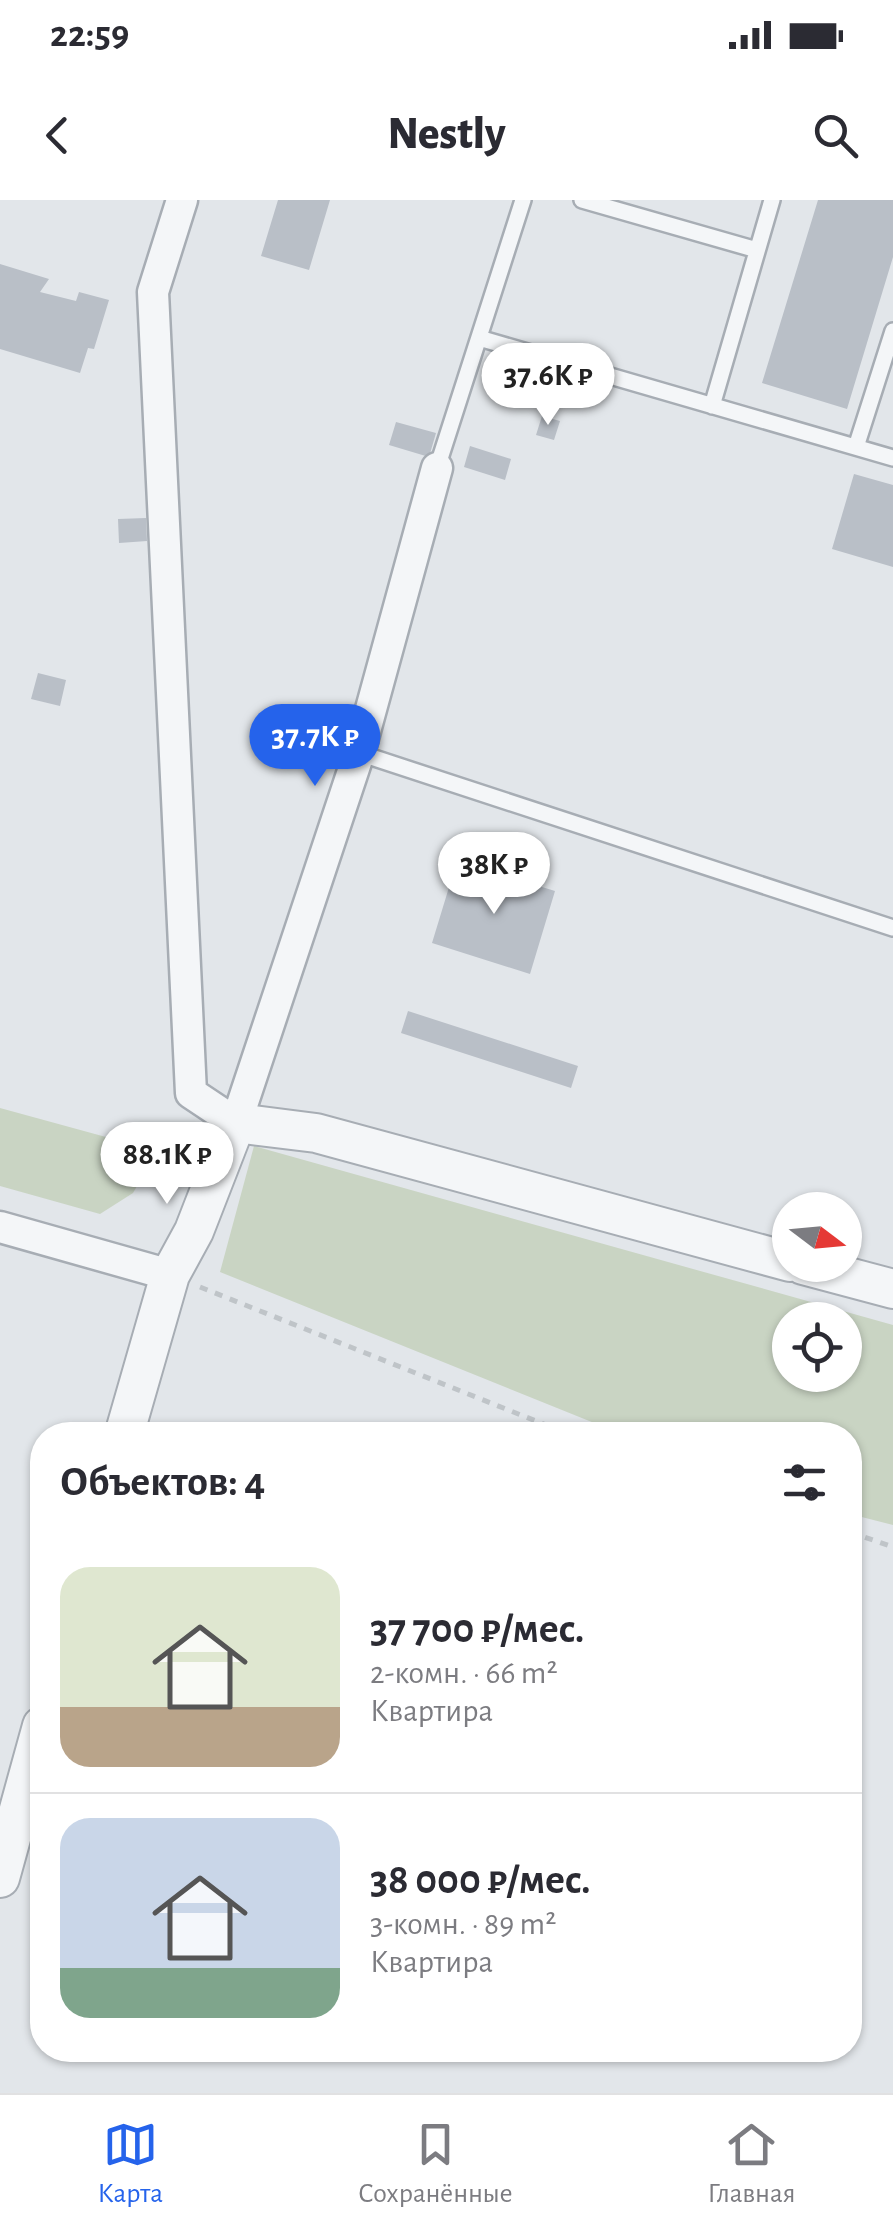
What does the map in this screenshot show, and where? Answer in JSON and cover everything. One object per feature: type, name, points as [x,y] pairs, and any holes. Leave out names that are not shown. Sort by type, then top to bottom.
[{"type":"street","points":[[182,200],[154,292],[190,1093],[236,1123],[316,1134],[772,1257]]},
{"type":"street","points":[[128,1422],[170,1275],[194,1231],[236,1123],[358,753],[437,468]]},
{"type":"street","points":[[0,1227],[170,1275]]},
{"type":"street","points":[[862,1281],[893,1290]]},
{"type":"street","points":[[0,1878],[30,1769]]},
{"type":"lane","points":[[437,468],[523,200]]},
{"type":"lane","points":[[582,200],[757,250]]},
{"type":"lane","points":[[712,406],[772,200]]},
{"type":"lane","points":[[856,447],[893,331]]},
{"type":"lane","points":[[479,338],[893,458]]},
{"type":"lane","points":[[358,753],[893,928]]},
{"type":"path","points":[[170,1275],[539,1422]]},
{"type":"path","points":[[862,1536],[893,1547]]},
{"type":"green space","points":[[0,1108],[157,1151],[133,1193],[100,1214],[0,1186]]},
{"type":"green space","points":[[254,1146],[811,1302],[772,1302],[772,1392],[862,1392],[862,1316],[893,1325],[893,1525],[862,1517],[862,1422],[592,1422],[220,1272]]},
{"type":"building","points":[[278,200],[330,200],[309,270],[261,256]]},
{"type":"building","points":[[818,200],[893,200],[893,257],[847,409],[762,383]]},
{"type":"building","points":[[0,264],[49,279],[40,292],[76,301],[79,292],[109,300],[94,349],[88,348],[80,373],[0,349]]},
{"type":"building","points":[[542,416],[560,421],[554,440],[536,435]]},
{"type":"building","points":[[396,422],[436,433],[429,457],[389,445]]},
{"type":"building","points":[[470,446],[511,459],[505,480],[464,467]]},
{"type":"building","points":[[854,474],[893,485],[893,567],[832,549]]},
{"type":"building","points":[[146,518],[147,541],[119,543],[118,519]]},
{"type":"building","points":[[38,673],[66,680],[60,706],[31,699]]},
{"type":"building","points":[[457,861],[555,891],[530,974],[432,943]]},
{"type":"building","points":[[408,1011],[578,1066],[571,1088],[401,1033]]}]
